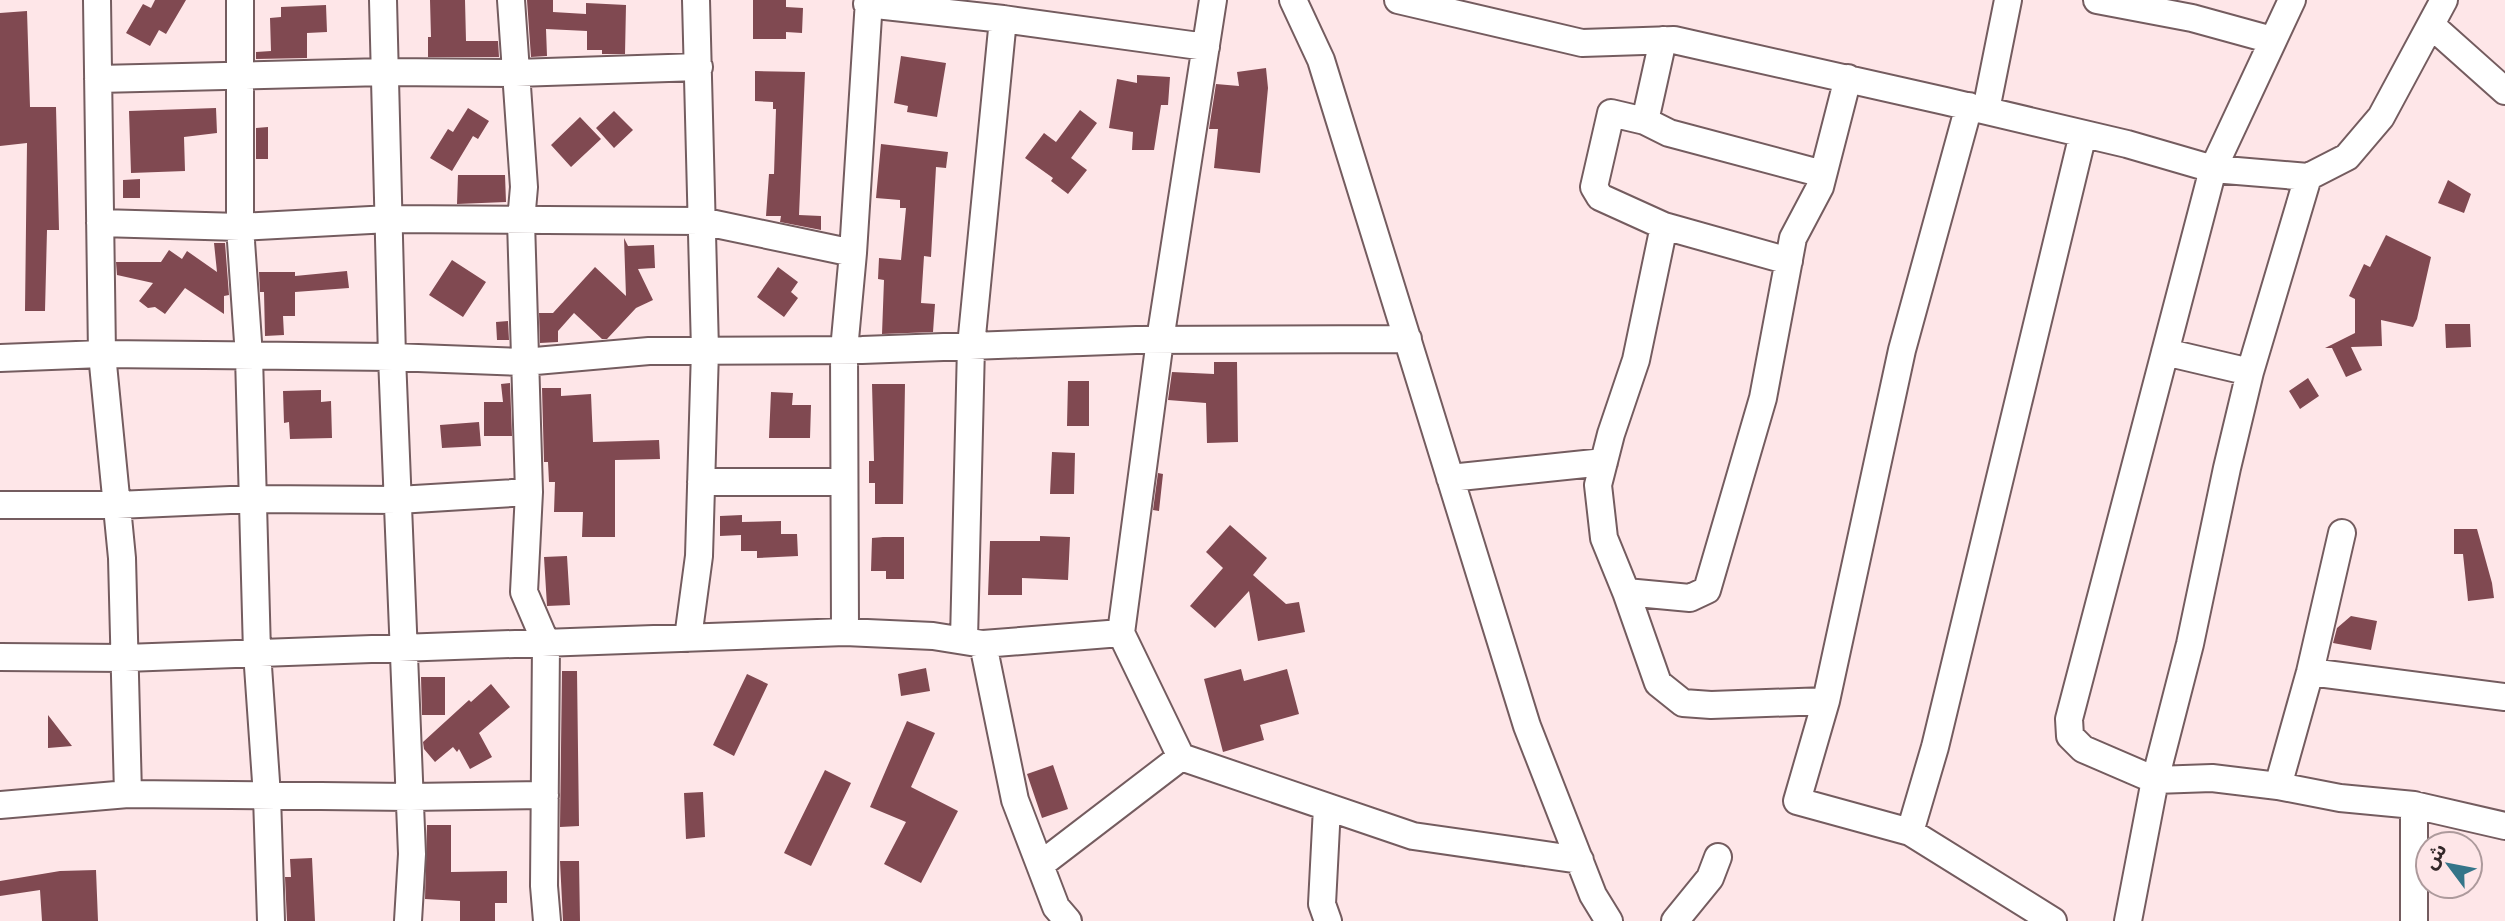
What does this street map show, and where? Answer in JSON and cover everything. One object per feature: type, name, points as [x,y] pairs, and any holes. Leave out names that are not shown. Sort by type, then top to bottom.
[{"type":"street","points":[[97,0],[102,354],[122,558],[128,794]]},
{"type":"street","points":[[240,0],[240,226],[248,356],[257,652],[267,796],[271,921]]},
{"type":"street","points":[[383,0],[392,357],[412,854],[408,921]]},
{"type":"street","points":[[511,0],[524,187],[521,221],[529,492],[524,592],[546,643],[544,887],[547,921]]},
{"type":"street","points":[[688,638],[699,556],[705,350],[696,0]]},
{"type":"street","points":[[1213,0],[1160,340],[1121,633],[1181,757],[1413,836],[1580,860]]},
{"type":"street","points":[[1293,0],[1321,60],[1527,726],[1593,895],[1609,921]]},
{"type":"street","points":[[1398,0],[1582,43],[1674,40],[1977,108],[2213,169],[2308,177],[2347,157],[2381,117],[2444,0]]},
{"type":"street","points":[[2008,0],[1902,350],[1826,701],[1797,801],[1910,832],[2053,921]]},
{"type":"street","points":[[2097,0],[2130,3],[2272,40]]},
{"type":"street","points":[[2292,0],[2213,169],[2069,719],[2070,736],[2082,749],[2155,780],[2212,778],[2278,786],[2340,798],[2414,805],[2505,826]]},
{"type":"street","points":[[845,632],[844,350],[853,253],[868,2],[1206,47]]},
{"type":"street","points":[[1003,19],[971,346],[974,642],[1015,800],[1056,907],[1068,921]]},
{"type":"street","points":[[2431,25],[2505,91]]},
{"type":"street","points":[[1645,121],[1663,40]]},
{"type":"street","points":[[98,79],[385,72],[516,73],[699,67]]},
{"type":"street","points":[[1626,592],[1690,598],[1707,590],[1763,398],[1793,238],[1820,187],[1848,78]]},
{"type":"street","points":[[1789,261],[1664,226],[1600,197],[1594,187],[1611,113],[1645,121],[1669,132],[1823,174]]},
{"type":"street","points":[[1910,832],[1935,747],[2083,134]]},
{"type":"street","points":[[2128,921],[2155,780],[2190,644],[2250,372],[2308,177]]},
{"type":"street","points":[[100,223],[240,226],[389,219],[701,220],[853,253]]},
{"type":"street","points":[[1664,226],[1636,360],[1598,485],[1604,538],[1658,682],[1683,703],[1826,701]]},
{"type":"street","points":[[0,358],[102,354],[392,357],[524,362],[649,351],[844,350],[1160,340],[1408,339]]},
{"type":"street","points":[[2165,352],[2250,372]]},
{"type":"street","points":[[1450,478],[1604,462]]},
{"type":"street","points":[[701,482],[844,482]]},
{"type":"street","points":[[0,505],[117,505],[253,499],[398,500],[529,492]]},
{"type":"street","points":[[2278,786],[2310,672],[2342,533]]},
{"type":"street","points":[[0,657],[125,658],[845,632],[933,635],[974,642],[1121,633]]},
{"type":"street","points":[[2310,672],[2505,697]]},
{"type":"street","points":[[1040,865],[1181,757]]},
{"type":"street","points":[[0,805],[128,794],[410,797],[545,794]]},
{"type":"street","points":[[2414,805],[2414,921]]},
{"type":"street","points":[[1327,807],[1322,904],[1328,921]]},
{"type":"street","points":[[1675,921],[1710,878],[1718,857]]},
{"type":"street","points":[[1059,921],[1068,921]]},
{"type":"building","points":[[155,0],[186,0],[166,34],[159,30],[150,46],[126,33],[143,4],[151,8]]},
{"type":"building","points":[[430,0],[465,0],[466,41],[498,41],[499,57],[428,57],[428,37],[431,37]]},
{"type":"building","points":[[527,0],[553,0],[553,12],[586,14],[586,3],[626,5],[625,54],[602,54],[602,50],[587,50],[587,31],[546,29],[547,56],[531,57]]},
{"type":"building","points":[[753,0],[786,0],[786,7],[803,8],[802,33],[786,32],[786,39],[753,39]]},
{"type":"building","points":[[326,5],[327,32],[307,33],[307,58],[256,59],[256,52],[271,51],[270,18],[281,17],[281,7]]},
{"type":"building","points":[[27,11],[30,107],[56,107],[59,230],[47,230],[45,311],[25,311],[27,143],[0,146],[0,13]]},
{"type":"building","points":[[901,56],[946,63],[937,117],[907,112],[908,106],[894,103]]},
{"type":"building","points":[[1266,68],[1268,88],[1260,173],[1214,168],[1218,129],[1209,129],[1216,84],[1239,86],[1237,72]]},
{"type":"building","points":[[755,71],[805,72],[799,215],[821,216],[821,230],[780,222],[781,216],[766,216],[769,174],[774,174],[776,109],[773,109],[773,102],[755,101]]},
{"type":"building","points":[[1137,75],[1170,77],[1168,105],[1161,105],[1154,150],[1132,150],[1133,132],[1109,128],[1117,79],[1137,83]]},
{"type":"building","points":[[216,108],[217,133],[184,137],[185,171],[131,173],[129,111]]},
{"type":"building","points":[[468,108],[489,121],[478,139],[473,136],[452,171],[430,158],[448,129],[453,132]]},
{"type":"building","points":[[1080,110],[1097,123],[1071,158],[1087,170],[1068,194],[1051,181],[1053,178],[1025,158],[1044,133],[1056,142]]},
{"type":"building","points":[[614,111],[633,130],[614,148],[596,128]]},
{"type":"building","points":[[580,117],[601,139],[571,167],[551,145]]},
{"type":"building","points":[[268,127],[268,159],[256,159],[256,128]]},
{"type":"building","points":[[881,144],[948,152],[946,168],[936,167],[931,257],[924,256],[921,303],[935,304],[933,332],[882,334],[884,280],[878,279],[879,258],[901,260],[906,208],[900,208],[900,200],[876,198]]},
{"type":"building","points":[[458,175],[505,175],[506,202],[457,204]]},
{"type":"building","points":[[140,179],[140,198],[123,198],[123,180]]},
{"type":"building","points":[[2448,180],[2471,194],[2464,213],[2438,203]]},
{"type":"building","points":[[2386,235],[2431,257],[2417,319],[2413,327],[2381,320],[2382,346],[2351,347],[2362,370],[2346,377],[2332,348],[2325,348],[2355,333],[2355,299],[2349,296],[2364,264],[2370,267]]},
{"type":"building","points":[[624,238],[628,246],[654,245],[655,268],[638,269],[653,300],[636,308],[607,339],[602,339],[574,313],[558,331],[558,342],[540,343],[539,313],[553,313],[595,267],[626,296]]},
{"type":"building","points":[[214,243],[225,243],[229,295],[224,296],[224,314],[185,288],[165,314],[155,307],[148,308],[139,301],[153,283],[117,275],[116,262],[161,262],[169,250],[182,259],[187,251],[217,272]]},
{"type":"building","points":[[452,260],[486,282],[463,317],[429,295]]},
{"type":"building","points":[[778,267],[798,282],[791,292],[798,298],[784,317],[757,297]]},
{"type":"building","points":[[347,271],[349,288],[295,292],[295,316],[283,316],[284,335],[265,336],[264,292],[260,292],[259,272],[295,272],[295,276]]},
{"type":"building","points":[[508,321],[509,340],[497,340],[496,322]]},
{"type":"building","points":[[2445,324],[2470,324],[2471,347],[2446,348]]},
{"type":"building","points":[[1214,362],[1237,362],[1238,442],[1207,443],[1206,403],[1168,400],[1172,372],[1214,374]]},
{"type":"building","points":[[2308,378],[2319,396],[2300,409],[2289,391]]},
{"type":"building","points":[[1068,381],[1089,381],[1089,426],[1067,426]]},
{"type":"building","points":[[510,383],[512,436],[484,436],[484,402],[503,402],[501,384]]},
{"type":"building","points":[[872,384],[905,384],[903,504],[875,504],[875,483],[869,483],[869,461],[874,461]]},
{"type":"building","points":[[542,388],[561,388],[561,396],[591,394],[593,442],[659,440],[660,459],[615,460],[615,537],[582,537],[583,512],[554,512],[555,482],[549,482],[548,462],[544,462]]},
{"type":"building","points":[[321,390],[321,402],[331,401],[332,438],[290,439],[289,422],[284,423],[283,391]]},
{"type":"building","points":[[771,392],[793,393],[792,405],[811,405],[810,438],[769,438]]},
{"type":"building","points":[[479,422],[481,446],[442,448],[440,425]]},
{"type":"building","points":[[1052,452],[1075,453],[1074,494],[1050,494]]},
{"type":"building","points":[[1158,473],[1163,474],[1159,511],[1153,510]]},
{"type":"building","points":[[742,515],[742,522],[781,521],[781,534],[797,534],[798,556],[757,558],[757,551],[741,551],[741,535],[720,536],[720,516]]},
{"type":"building","points":[[1230,525],[1267,558],[1253,575],[1286,604],[1299,602],[1305,632],[1258,641],[1249,591],[1215,628],[1190,606],[1223,568],[1206,552]]},
{"type":"building","points":[[2454,529],[2477,529],[2494,598],[2468,601],[2463,554],[2454,554]]},
{"type":"building","points":[[1040,536],[1070,537],[1068,580],[1022,578],[1022,595],[988,595],[990,541],[1040,541]]},
{"type":"building","points":[[904,537],[904,579],[886,579],[886,571],[871,571],[872,538]]},
{"type":"building","points":[[567,556],[570,605],[547,606],[544,557]]},
{"type":"building","points":[[2351,616],[2377,621],[2371,650],[2333,643],[2337,628]]},
{"type":"building","points":[[926,668],[930,691],[901,696],[898,674]]},
{"type":"building","points":[[1241,669],[1244,681],[1287,669],[1299,714],[1260,725],[1264,740],[1223,752],[1204,679]]},
{"type":"building","points":[[562,671],[577,671],[579,826],[560,827]]},
{"type":"building","points":[[747,674],[768,684],[734,756],[713,745]]},
{"type":"building","points":[[421,677],[445,677],[445,715],[422,715]]},
{"type":"building","points":[[491,684],[510,707],[479,733],[492,757],[470,769],[459,749],[457,752],[453,747],[435,762],[424,749],[423,742],[469,700],[471,702]]},
{"type":"building","points":[[48,715],[72,746],[48,748]]},
{"type":"building","points":[[907,721],[935,733],[911,787],[958,811],[921,883],[884,864],[906,822],[870,807]]},
{"type":"building","points":[[1053,765],[1068,809],[1042,818],[1027,774]]},
{"type":"building","points":[[825,770],[851,783],[811,866],[784,853]]},
{"type":"building","points":[[703,792],[705,837],[686,839],[684,793]]},
{"type":"building","points":[[427,825],[451,825],[451,872],[507,871],[507,903],[495,903],[495,921],[460,921],[460,901],[425,899]]},
{"type":"building","points":[[312,858],[315,921],[287,921],[285,877],[291,877],[290,859]]},
{"type":"building","points":[[560,861],[579,861],[580,921],[563,921]]},
{"type":"building","points":[[96,870],[98,921],[42,921],[40,890],[0,896],[0,881],[60,871]]}]
